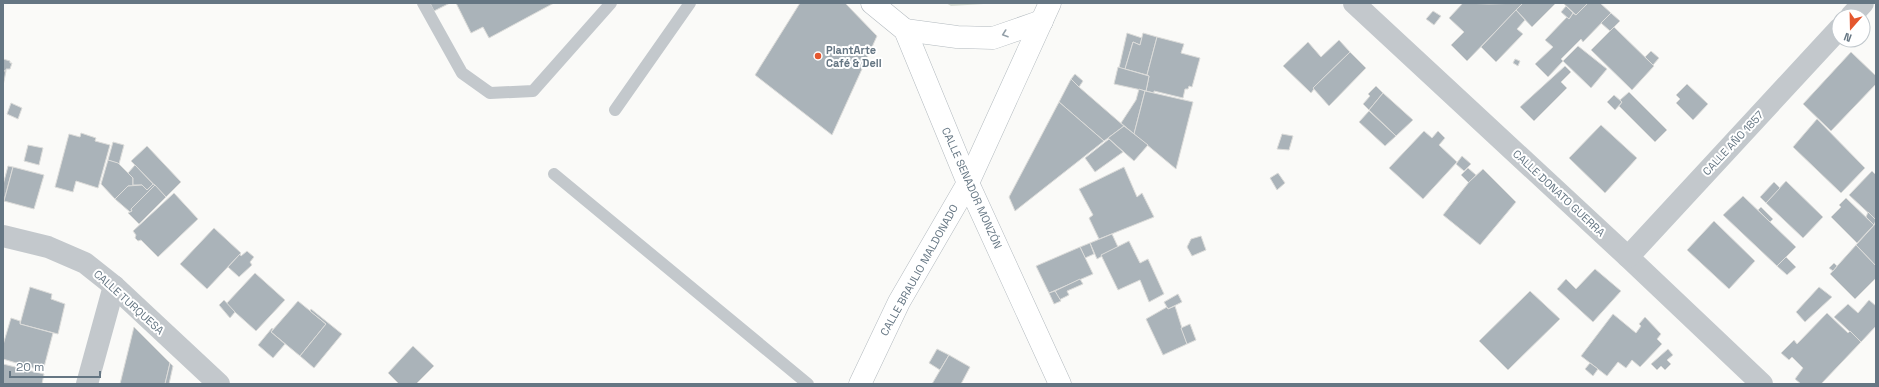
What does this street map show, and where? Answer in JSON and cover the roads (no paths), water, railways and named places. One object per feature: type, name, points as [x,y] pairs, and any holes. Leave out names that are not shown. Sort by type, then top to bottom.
[{"type":"street","name":"CALLE SENADOR MONZÓN","points":[[872,3],[905,30],[968,183],[1060,384]]},
{"type":"street","name":"CALLE DONATO GUERRA","points":[[1354,3],[1628,257],[1762,384]]},
{"type":"street","points":[[1870,3],[1876,9]]},
{"type":"street","points":[[905,30],[957,37],[993,38],[1046,12]]},
{"type":"street","name":"CALLE BRAULIO MALDONADO","points":[[860,384],[899,302],[968,183],[1046,12]]},
{"type":"street","name":"CALLE AÑO 1857","points":[[1628,257],[1831,38]]},
{"type":"street","name":"CALLE TURQUESA","points":[[3,236],[48,247],[85,263],[114,286],[219,384]]},
{"type":"street","points":[[88,384],[114,286]]},
{"type":"lane","points":[[423,3],[462,73],[490,93],[532,91],[611,3]]},
{"type":"lane","points":[[616,110],[690,3]]},
{"type":"lane","points":[[554,174],[808,384]]},
{"type":"place","name":"PlantArte Café & Deli","points":[[818,56]]}]
